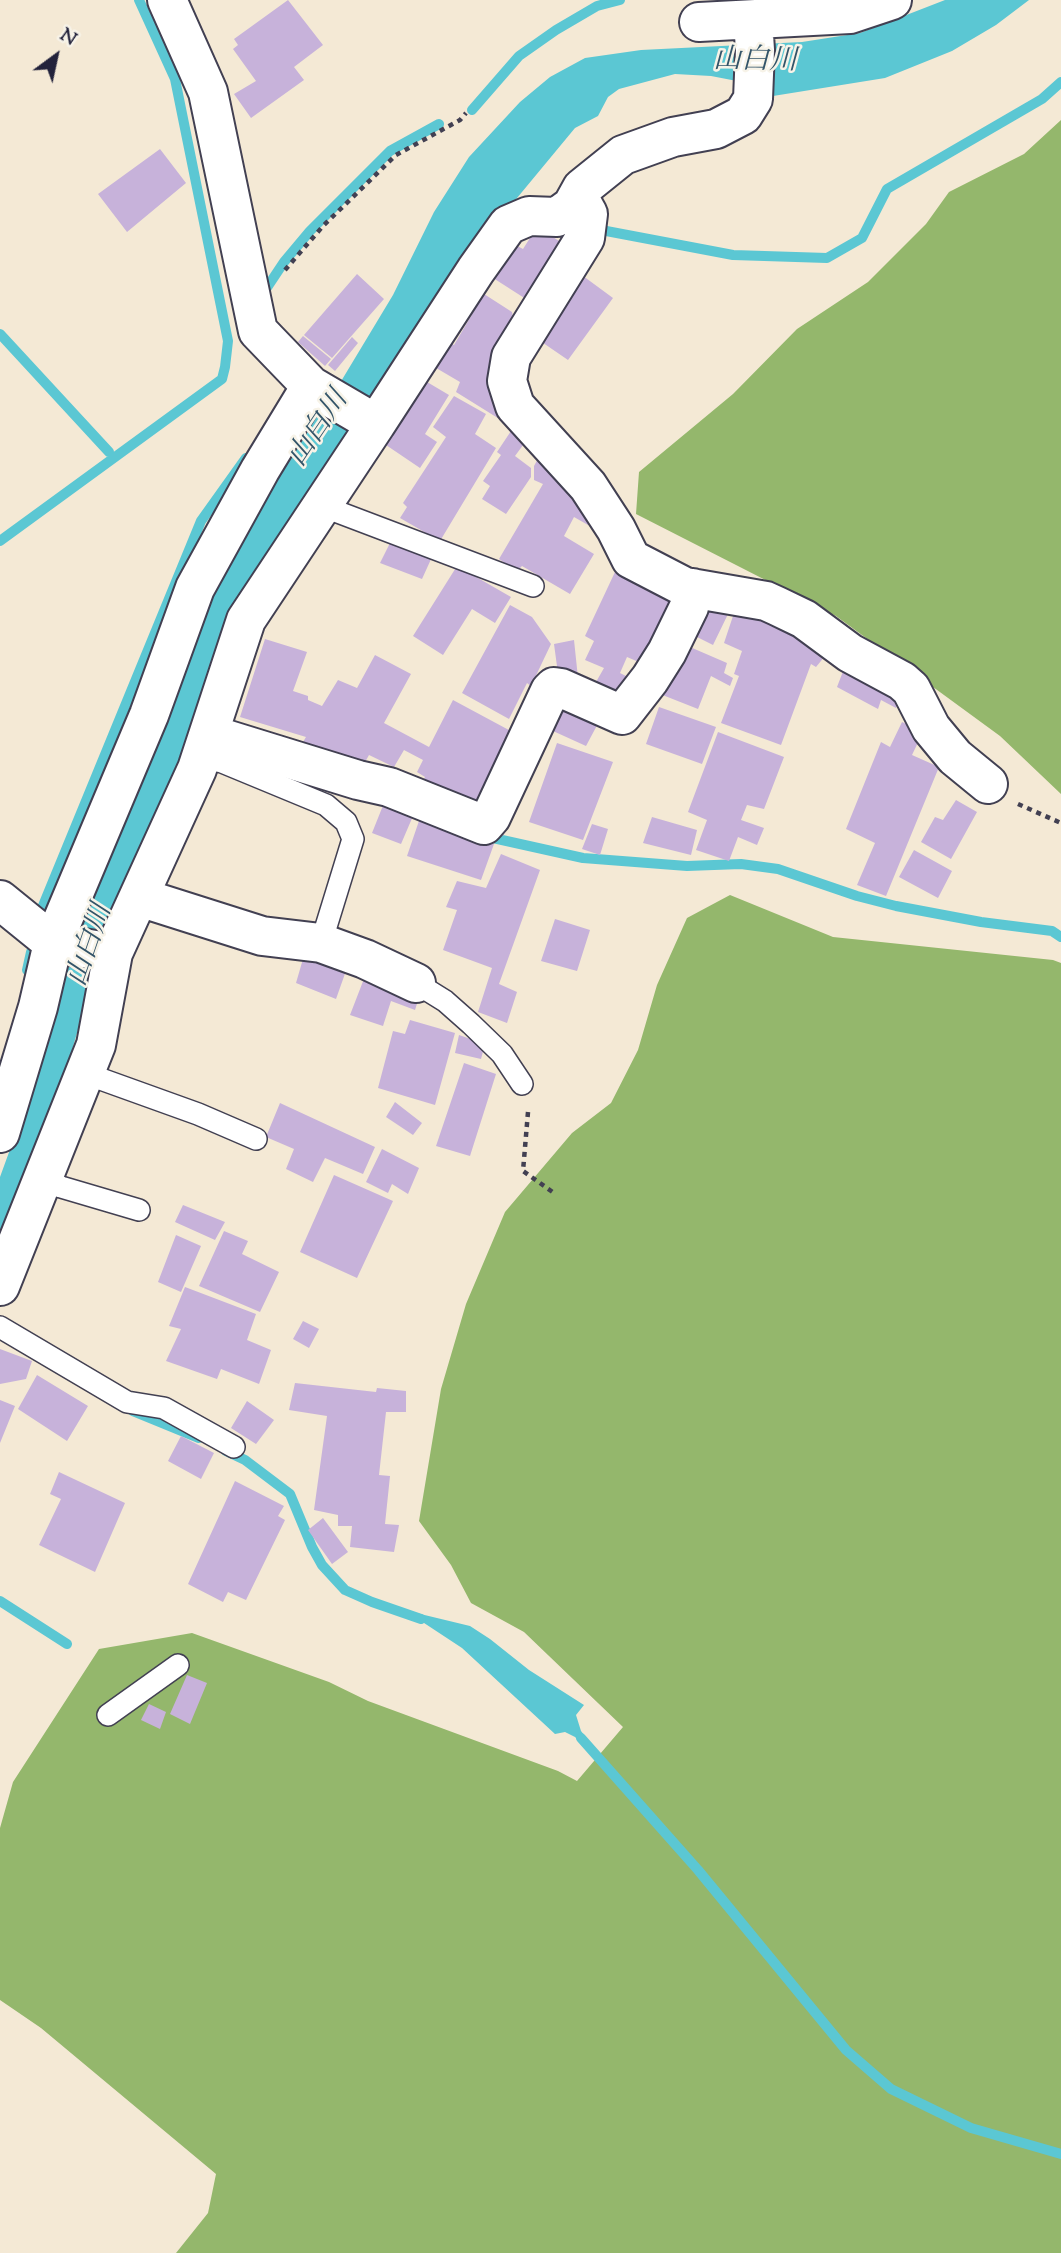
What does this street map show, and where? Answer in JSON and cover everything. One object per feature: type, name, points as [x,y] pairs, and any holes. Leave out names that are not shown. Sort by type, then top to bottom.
[{"type":"street","points":[[167,0],[208,92],[258,331],[311,386],[376,424]]},
{"type":"street","points":[[699,22],[850,14],[892,0]]},
{"type":"street","points":[[0,1286],[96,1045],[113,953],[205,746],[246,620],[508,225],[529,216],[557,217],[572,206],[582,188],[623,155],[673,137],[716,129],[743,115],[753,99],[753,20]]},
{"type":"street","points":[[578,196],[588,214],[585,238],[510,357],[507,381],[515,406],[588,486],[617,529],[631,559],[685,587],[766,601],[804,619],[850,653],[902,681],[911,689],[931,727],[955,757],[988,784]]},
{"type":"street","points":[[0,1133],[38,1007],[53,943],[149,715],[195,588],[260,470],[311,386]]},
{"type":"street","points":[[205,746],[389,787],[484,825],[491,817],[550,691],[554,687],[561,688],[622,715],[667,652],[690,607],[693,588]]},
{"type":"street","points":[[139,897],[262,936],[321,943],[365,959],[416,983]]},
{"type":"street","points":[[0,900],[53,943],[113,953]]},
{"type":"lane","points":[[322,506],[533,586]]},
{"type":"lane","points":[[205,746],[222,762],[326,805],[346,822],[354,839],[321,943]]},
{"type":"lane","points":[[416,983],[445,1001],[471,1024],[502,1054],[522,1084]]},
{"type":"lane","points":[[84,1073],[198,1114],[256,1139]]},
{"type":"lane","points":[[42,1179],[139,1210]]},
{"type":"lane","points":[[0,1327],[127,1402],[164,1408],[234,1447]]},
{"type":"lane","points":[[108,1715],[178,1665]]},
{"type":"path","points":[[283,274],[290,262],[323,226],[396,155],[460,120],[466,113]]},
{"type":"path","points":[[988,784],[1015,802],[1061,823]]},
{"type":"path","points":[[522,1084],[528,1103],[523,1171],[554,1193]]},
{"type":"green space","points":[[1061,120],[1061,794],[1000,736],[836,616],[636,514],[639,472],[733,394],[797,329],[868,282],[926,224],[949,192],[1024,154]]},
{"type":"green space","points":[[730,895],[833,937],[1061,963],[1061,2253],[176,2253],[208,2213],[216,2174],[41,2028],[0,2000],[0,1828],[13,1782],[99,1649],[192,1633],[329,1682],[368,1701],[558,1771],[577,1781],[623,1727],[524,1632],[471,1603],[451,1565],[419,1521],[441,1389],[466,1304],[505,1212],[572,1133],[611,1103],[638,1050],[657,985],[687,918]]},
{"type":"water","name":"山白川","points":[[945,0],[1029,0],[996,25],[952,51],[885,78],[773,96],[742,82],[711,76],[675,74],[619,89],[608,97],[598,116],[575,128],[493,227],[209,687],[93,978],[45,1143],[0,1261],[0,1177],[12,1144],[72,930],[208,600],[282,465],[340,383],[393,295],[434,212],[469,157],[520,102],[550,77],[585,58],[641,50],[802,42],[860,33]]},
{"type":"water","points":[[408,1611],[470,1626],[529,1670],[584,1705],[576,1715],[581,1731],[592,1745],[589,1751],[575,1737],[565,1732],[555,1734],[462,1648],[421,1621],[407,1617]]},
{"type":"building","points":[[288,0],[323,45],[294,67],[304,80],[251,118],[234,94],[256,81],[233,49],[238,45],[234,39]]},
{"type":"building","points":[[160,149],[186,183],[127,232],[98,194]]},
{"type":"building","points":[[537,227],[567,246],[529,301],[490,276],[510,242],[523,249]]},
{"type":"building","points":[[579,273],[613,298],[568,360],[533,336]]},
{"type":"building","points":[[357,274],[384,299],[332,358],[304,335]]},
{"type":"building","points":[[484,294],[512,312],[515,328],[501,420],[456,392],[460,382],[431,365],[444,340],[454,345]]},
{"type":"building","points":[[303,336],[331,359],[325,366],[298,342]]},
{"type":"building","points":[[352,337],[358,343],[335,371],[328,365]]},
{"type":"building","points":[[422,379],[449,395],[425,434],[437,442],[420,468],[386,445]]},
{"type":"building","points":[[454,396],[486,414],[475,434],[496,448],[440,541],[400,518],[407,507],[403,503],[446,437],[433,427]]},
{"type":"building","points":[[511,431],[526,441],[515,456],[531,468],[531,477],[506,514],[482,499],[490,486],[483,481],[501,455],[497,452]]},
{"type":"building","points":[[540,455],[591,515],[588,525],[574,517],[564,536],[594,554],[570,594],[522,566],[517,571],[499,559],[543,484],[534,480],[534,466]]},
{"type":"building","points":[[390,543],[432,557],[422,579],[380,563]]},
{"type":"building","points":[[457,566],[511,597],[495,623],[472,609],[443,655],[413,636]]},
{"type":"building","points":[[615,572],[673,599],[641,663],[627,657],[620,673],[634,680],[626,697],[596,682],[604,668],[585,660],[594,641],[585,636]]},
{"type":"building","points":[[703,600],[729,612],[713,645],[687,632]]},
{"type":"building","points":[[510,605],[532,617],[551,644],[531,686],[527,683],[509,719],[462,693]]},
{"type":"building","points":[[734,613],[805,630],[830,650],[816,667],[811,664],[781,745],[721,723],[739,676],[734,674],[742,651],[724,643]]},
{"type":"building","points":[[265,639],[307,652],[293,691],[308,696],[308,700],[322,706],[338,680],[357,688],[375,655],[411,674],[384,723],[429,747],[453,700],[520,736],[479,812],[422,783],[425,777],[417,772],[423,760],[404,750],[394,767],[369,755],[360,771],[303,742],[306,737],[240,717]]},
{"type":"building","points":[[574,640],[578,678],[559,681],[554,644]]},
{"type":"building","points":[[683,644],[727,663],[724,673],[733,678],[730,686],[711,676],[698,709],[660,694]]},
{"type":"building","points":[[847,661],[904,691],[896,708],[881,700],[878,709],[837,687]]},
{"type":"building","points":[[556,693],[602,716],[586,746],[553,731],[503,836],[492,831]]},
{"type":"building","points":[[659,707],[716,727],[702,764],[646,744]]},
{"type":"building","points":[[902,722],[923,732],[912,755],[939,767],[886,896],[857,885],[875,843],[846,829],[881,742],[890,747]]},
{"type":"building","points":[[718,732],[784,757],[764,809],[747,805],[741,820],[764,828],[757,845],[738,837],[729,861],[696,850],[707,820],[688,812]]},
{"type":"building","points":[[557,743],[613,762],[583,840],[529,822]]},
{"type":"building","points":[[956,800],[977,812],[951,859],[921,842],[935,817],[943,820]]},
{"type":"building","points":[[384,803],[413,816],[401,844],[372,833]]},
{"type":"building","points":[[652,817],[697,830],[691,855],[643,843]]},
{"type":"building","points":[[420,818],[494,844],[481,880],[407,856]]},
{"type":"building","points":[[592,824],[608,829],[600,855],[582,849]]},
{"type":"building","points":[[914,850],[952,871],[938,898],[899,877]]},
{"type":"building","points":[[501,854],[540,870],[499,984],[517,992],[507,1023],[478,1012],[492,968],[443,950],[457,910],[446,907],[457,881],[486,888]]},
{"type":"building","points":[[555,919],[590,930],[577,971],[541,961]]},
{"type":"building","points":[[305,952],[347,968],[336,999],[296,983]]},
{"type":"building","points":[[367,971],[421,991],[415,1010],[391,1001],[383,1026],[350,1015]]},
{"type":"building","points":[[410,1020],[455,1033],[435,1105],[378,1088],[393,1031],[405,1034]]},
{"type":"building","points":[[459,1035],[485,1044],[481,1059],[455,1053]]},
{"type":"building","points":[[464,1063],[496,1074],[470,1156],[436,1146]]},
{"type":"building","points":[[395,1102],[422,1123],[413,1135],[386,1117]]},
{"type":"building","points":[[280,1103],[375,1147],[363,1174],[325,1158],[313,1182],[286,1169],[294,1149],[266,1137]]},
{"type":"building","points":[[382,1149],[419,1168],[408,1194],[392,1184],[388,1193],[366,1182]]},
{"type":"building","points":[[334,1175],[393,1201],[357,1278],[300,1252]]},
{"type":"building","points":[[183,1205],[225,1222],[215,1240],[175,1222]]},
{"type":"building","points":[[224,1231],[248,1241],[242,1254],[279,1272],[260,1312],[199,1286]]},
{"type":"building","points":[[176,1235],[201,1246],[181,1292],[158,1282]]},
{"type":"building","points":[[185,1287],[256,1314],[247,1340],[271,1350],[259,1384],[221,1369],[217,1379],[166,1361],[181,1329],[169,1326]]},
{"type":"building","points":[[303,1321],[319,1329],[309,1348],[293,1339]]},
{"type":"building","points":[[0,1349],[32,1361],[26,1379],[0,1384]]},
{"type":"building","points":[[37,1375],[88,1406],[67,1441],[18,1409]]},
{"type":"building","points":[[295,1383],[376,1392],[377,1388],[406,1391],[406,1412],[386,1412],[379,1475],[390,1476],[385,1524],[399,1525],[394,1552],[350,1547],[352,1526],[338,1526],[338,1515],[314,1510],[327,1416],[289,1410]]},
{"type":"building","points":[[0,1400],[15,1406],[0,1443]]},
{"type":"building","points":[[247,1401],[274,1420],[256,1444],[231,1428]]},
{"type":"building","points":[[181,1436],[214,1453],[201,1479],[168,1461]]},
{"type":"building","points":[[59,1472],[125,1503],[95,1572],[39,1545],[61,1499],[50,1494]]},
{"type":"building","points":[[235,1481],[284,1506],[278,1516],[285,1520],[246,1600],[228,1592],[223,1602],[188,1584]]},
{"type":"building","points":[[323,1518],[348,1552],[332,1564],[308,1530]]},
{"type":"building","points":[[187,1675],[207,1683],[190,1724],[170,1714]]},
{"type":"building","points":[[149,1704],[166,1712],[160,1729],[141,1720]]},
{"type":"waterway","points":[[0,541],[222,379],[228,341],[175,79],[139,0]]},
{"type":"waterway","points":[[472,110],[519,56],[597,6],[620,0]]},
{"type":"waterway","points":[[601,230],[733,255],[827,258],[862,238],[887,189],[1042,99],[1061,82]]},
{"type":"waterway","points":[[266,289],[310,231],[390,151],[439,124]]},
{"type":"waterway","points":[[0,334],[109,452]]},
{"type":"waterway","points":[[40,913],[201,521],[246,458]]},
{"type":"waterway","points":[[484,836],[583,858],[687,866],[741,864],[778,869],[857,896],[896,906],[981,922],[1052,931],[1061,937]]},
{"type":"waterway","points":[[27,970],[31,952]]},
{"type":"waterway","points":[[133,1411],[199,1438]]},
{"type":"waterway","points":[[226,1451],[245,1460],[290,1494],[322,1565],[345,1590],[421,1619]]},
{"type":"waterway","points":[[0,1601],[67,1644]]},
{"type":"waterway","points":[[581,1738],[698,1870],[846,2050],[891,2089],[971,2128],[1061,2154]]}]
